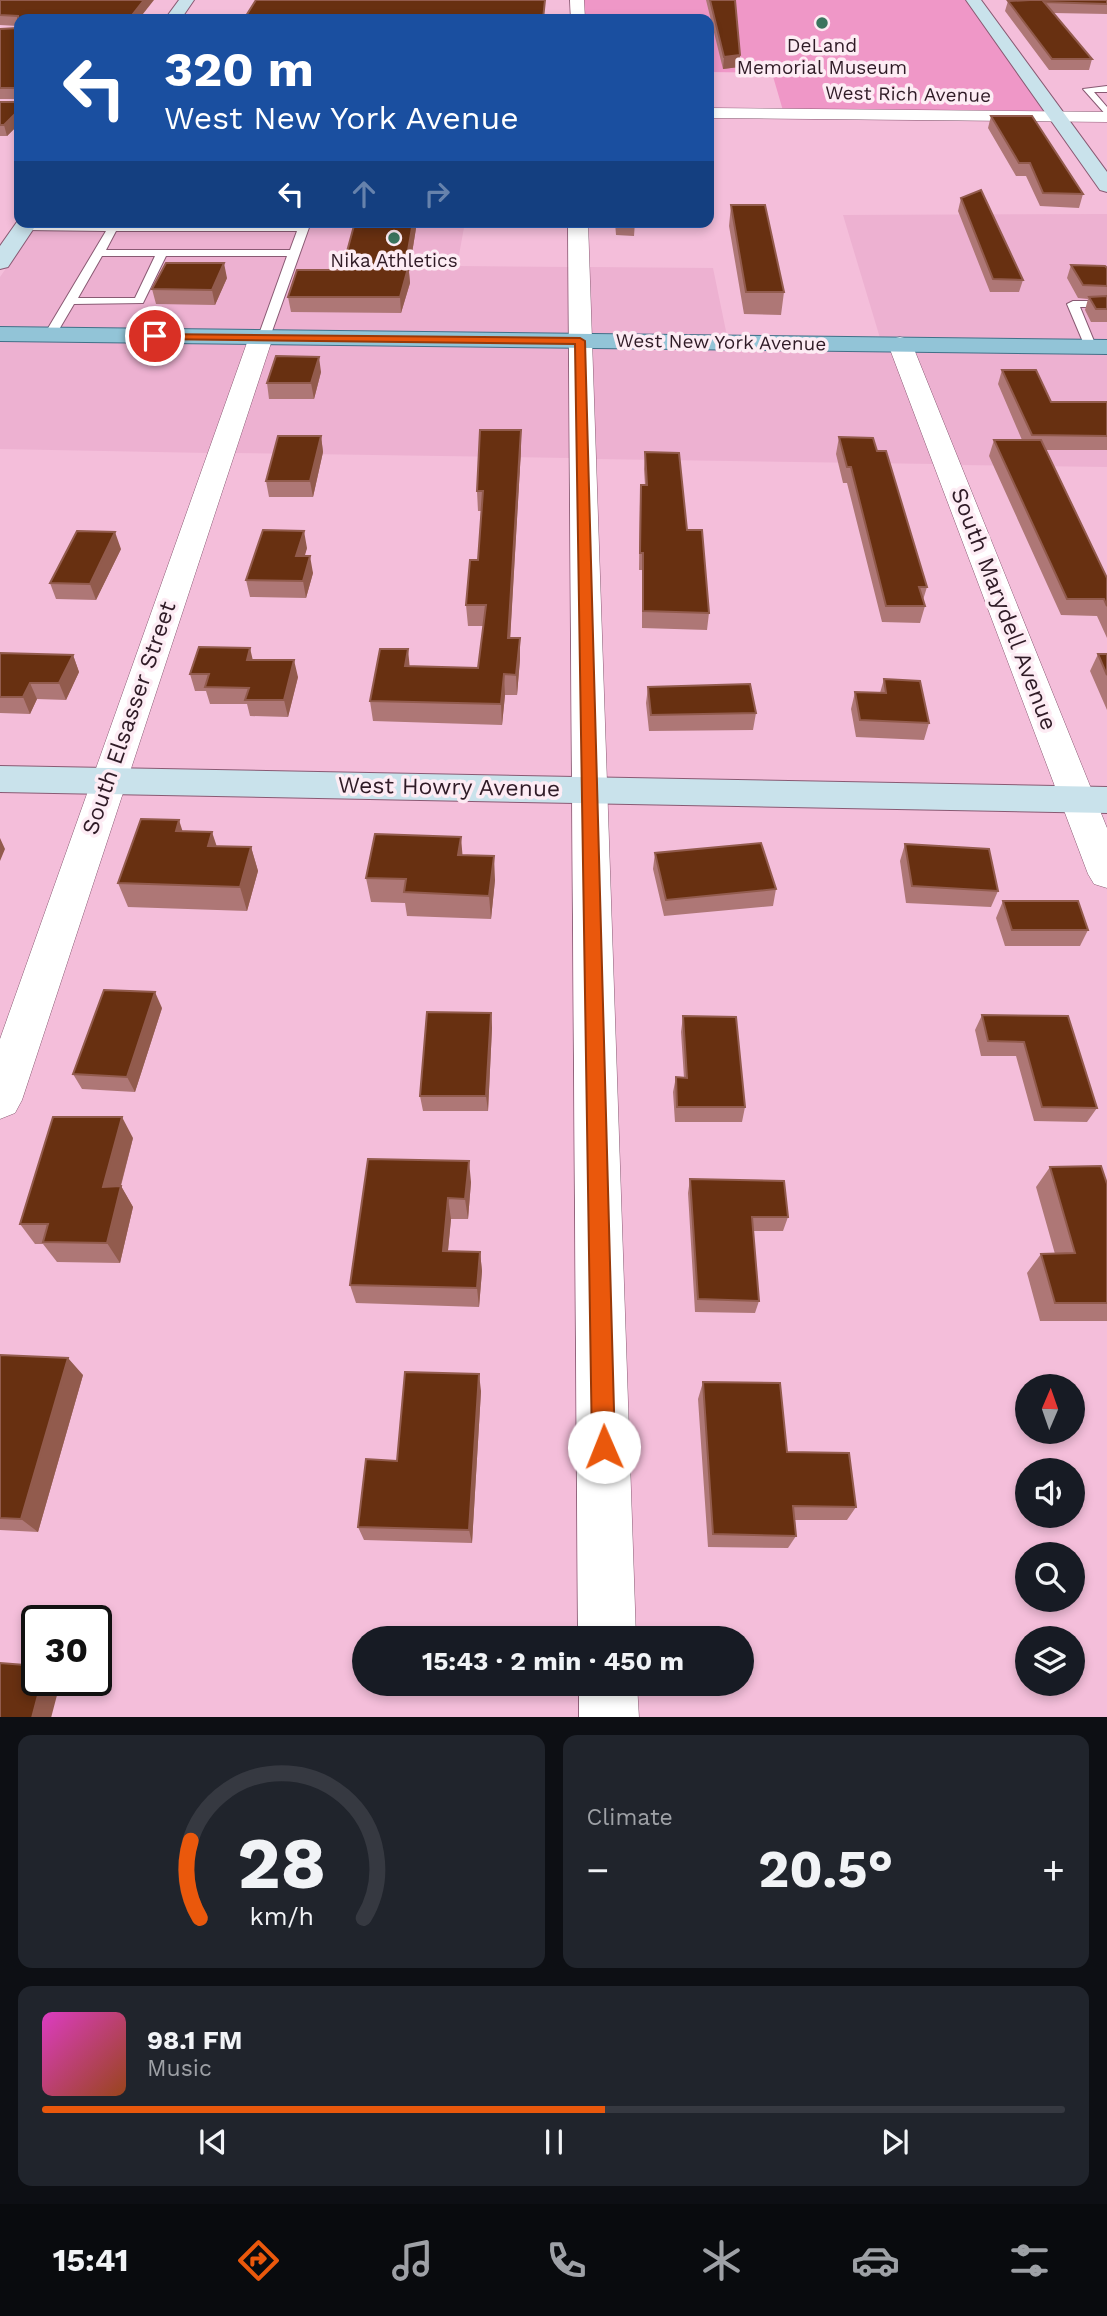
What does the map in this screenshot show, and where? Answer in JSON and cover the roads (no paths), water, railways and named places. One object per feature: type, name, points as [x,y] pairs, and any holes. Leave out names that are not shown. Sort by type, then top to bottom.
[{"type":"main road","name":"West New York Avenue","points":[[0,334],[1098,346]]},
{"type":"street","points":[[973,0],[1107,186]]},
{"type":"street","name":"West Rich Avenue","points":[[714,113],[1056,117],[1107,115]]},
{"type":"street","points":[[0,262],[24,228]]},
{"type":"street","points":[[578,228],[607,1626]]},
{"type":"street","name":"South Elsasser Street","points":[[0,1100],[263,337]]},
{"type":"street","name":"South Marydell Avenue","points":[[900,344],[1093,800],[1107,874]]},
{"type":"street","name":"West Howry Avenue","points":[[0,779],[1093,800]]},
{"type":"street","points":[[608,1696],[609,1717]]},
{"type":"lane","points":[[1107,89],[1087,89],[1107,115]]},
{"type":"lane","points":[[50,335],[113,228]]},
{"type":"lane","points":[[263,337],[304,228]]},
{"type":"lane","points":[[99,253],[295,253]]},
{"type":"lane","points":[[70,301],[139,301],[162,253]]},
{"type":"lane","points":[[1098,346],[1073,304],[1107,304]]},
{"type":"place","name":"DeLand Memorial Museum","points":[[822,23]]},
{"type":"place","name":"Nika Athletics","points":[[394,238]]}]
